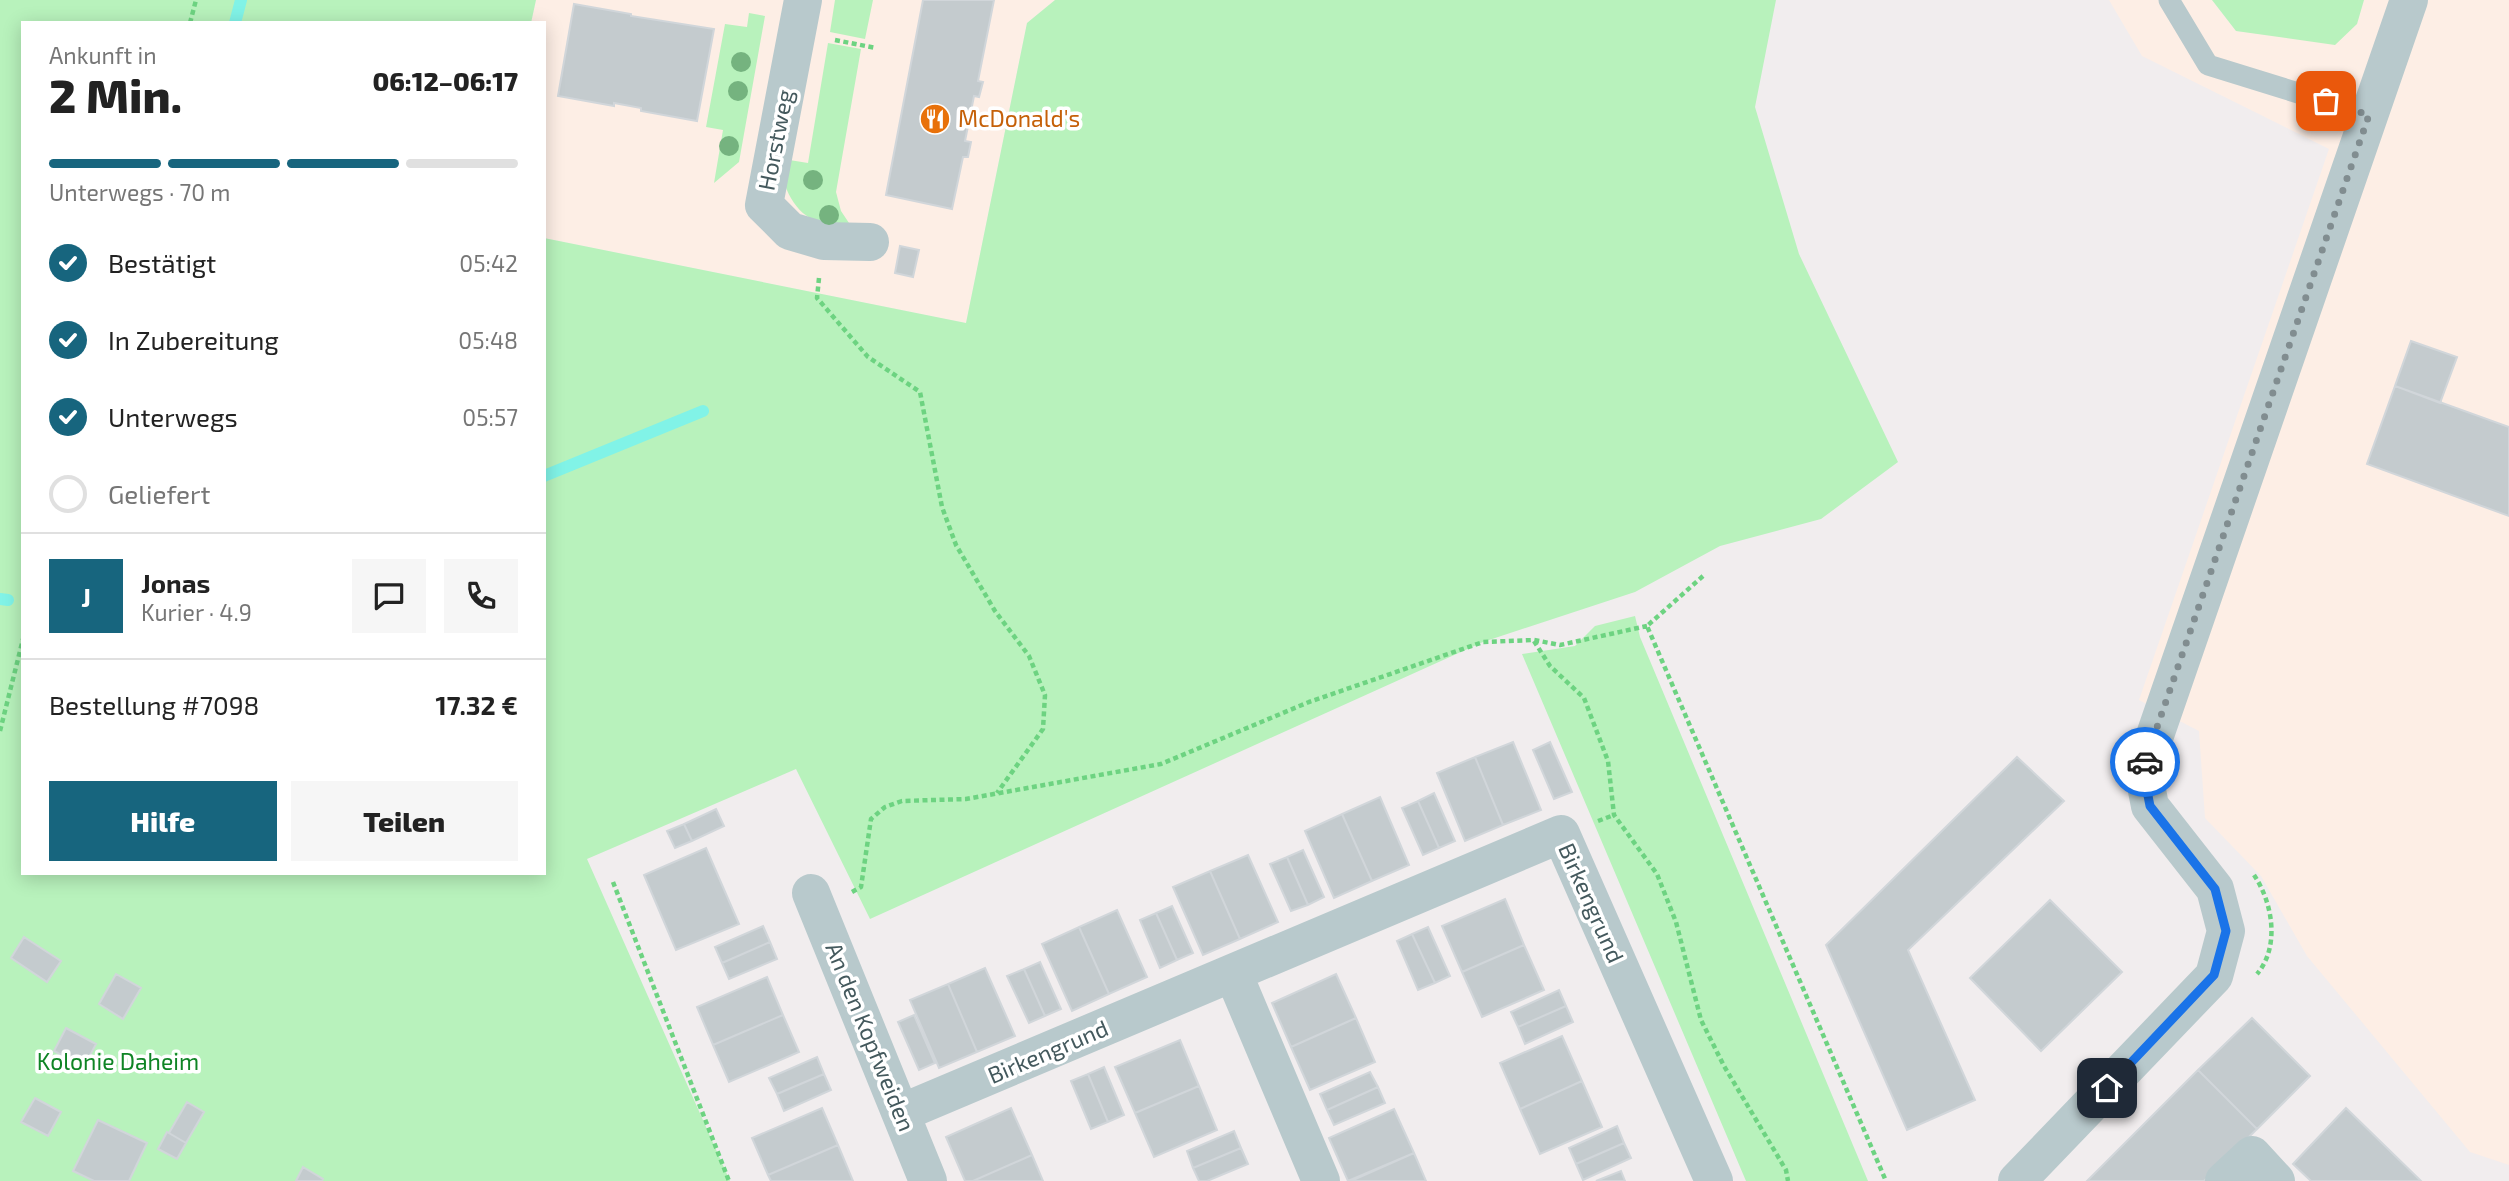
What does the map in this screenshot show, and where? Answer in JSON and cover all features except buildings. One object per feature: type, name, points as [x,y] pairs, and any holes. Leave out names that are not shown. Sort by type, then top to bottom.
[{"type":"street","name":"Horstweg","points":[[803,0],[764,205],[790,231],[824,241],[870,242]]},
{"type":"street","points":[[2017,1181],[2214,975],[2226,931],[2215,889],[2150,806],[2143,770],[2409,0]]},
{"type":"street","name":"Birkengrund","points":[[901,1113],[1561,834],[1714,1181]]},
{"type":"street","name":"An den Kopfweiden","points":[[811,893],[928,1181]]},
{"type":"street","points":[[1233,973],[1321,1181]]},
{"type":"street","points":[[2224,1181],[2252,1155],[2276,1181]]},
{"type":"lane","points":[[2169,0],[2208,65],[2369,115]]},
{"type":"path","points":[[191,21],[196,0]]},
{"type":"path","points":[[824,241],[817,298],[867,357],[920,392],[942,507],[956,545],[995,611],[1029,656],[1045,695],[1043,729],[996,794]]},
{"type":"path","points":[[865,847],[871,819],[885,807],[902,801],[966,799],[1161,764],[1309,702],[1483,642],[1534,640],[1560,645],[1647,626],[1703,576]]},
{"type":"path","points":[[1647,626],[1886,1181]]},
{"type":"path","points":[[1534,640],[1550,666],[1584,698],[1608,761],[1614,815],[1657,874],[1676,922],[1701,1020],[1724,1066],[1786,1170],[1788,1181]]},
{"type":"path","points":[[0,731],[21,647]]},
{"type":"path","points":[[613,882],[729,1181]]},
{"type":"shaded area","points":[[536,0],[1055,0],[1027,23],[966,323],[546,238],[546,21],[531,21]]},
{"type":"shaded area","points":[[2109,0],[2212,0],[2236,31],[2270,35],[2357,24],[2364,0],[2509,0],[2509,1165],[2470,1152],[2307,956],[2261,876],[2205,818],[2199,731],[2139,700],[2329,149],[2142,56]]},
{"type":"green space","name":"Kolonie Daheim","points":[[0,0],[536,0],[531,21],[21,21],[21,875],[546,875],[546,238],[966,323],[1027,23],[1055,0],[1776,0],[1755,107],[1799,254],[1898,462],[1821,519],[1720,546],[1635,592],[1483,642],[870,919],[796,769],[587,859],[730,1181],[0,1181]]},
{"type":"green space","points":[[835,0],[873,0],[865,39],[830,32]]},
{"type":"green space","points":[[2212,0],[2364,0],[2357,24],[2335,45],[2236,31]]},
{"type":"green space","points":[[749,13],[765,16],[739,162],[714,183],[723,130],[706,127],[725,24],[747,27]]},
{"type":"green space","points":[[828,43],[861,49],[836,192],[841,211],[853,229],[816,221],[800,210],[785,186],[777,158],[808,163]]},
{"type":"green space","points":[[1635,616],[1640,637],[1868,1181],[1746,1181],[1522,654],[1575,646],[1595,626]]},
{"type":"waterway","points":[[236,21],[241,0]]},
{"type":"waterway","points":[[546,475],[703,411]]},
{"type":"waterway","points":[[0,599],[8,600]]},
{"type":"way so far","points":[[2145,762],[2369,115],[2326,101]]},
{"type":"place","name":"McDonald's","points":[[935,119]]},
{"type":"route","points":[[2107,1088],[2214,975],[2226,931],[2215,889],[2150,806],[2143,770],[2145,762]]}]
